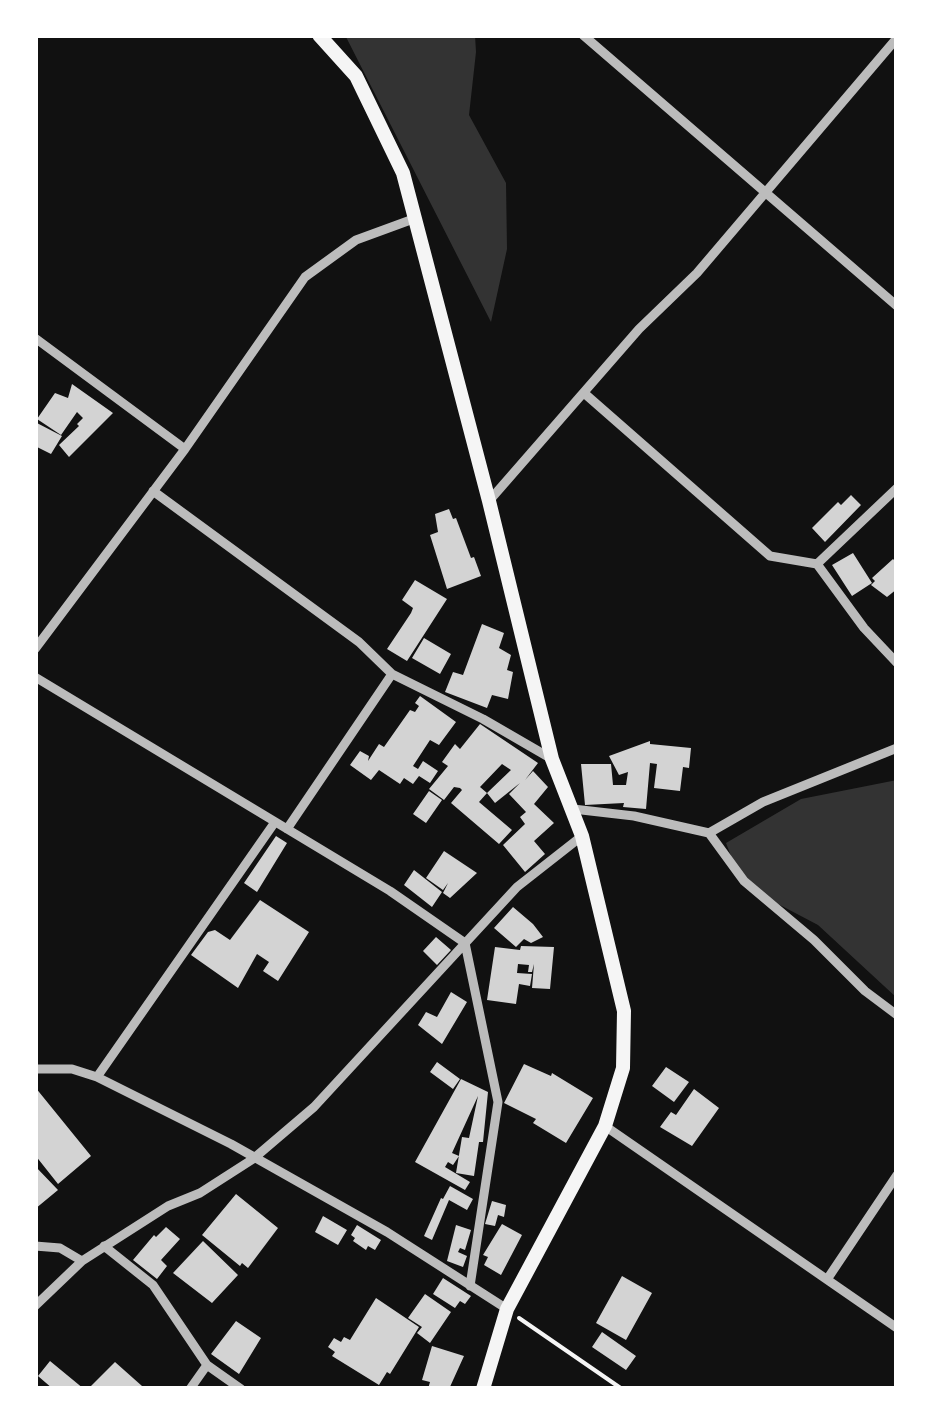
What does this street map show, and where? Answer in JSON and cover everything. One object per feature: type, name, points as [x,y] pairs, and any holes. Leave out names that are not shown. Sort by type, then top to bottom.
[{"type":"main road","points":[[319,35],[356,76],[403,173],[552,760],[582,836],[624,1010],[623,1068],[605,1126],[507,1309],[483,1389]]},
{"type":"street","points":[[583,35],[897,306]]},
{"type":"street","points":[[489,501],[640,330],[696,273],[897,38]]},
{"type":"street","points":[[35,649],[185,448],[306,276],[356,240],[416,218]]},
{"type":"street","points":[[35,338],[185,448]]},
{"type":"street","points":[[584,393],[770,556],[817,564],[864,628],[897,662]]},
{"type":"street","points":[[817,564],[897,488]]},
{"type":"street","points":[[153,491],[359,642],[392,674],[483,718],[552,760]]},
{"type":"street","points":[[287,829],[392,674]]},
{"type":"street","points":[[35,677],[390,892],[464,943],[498,1102],[470,1286]]},
{"type":"street","points":[[709,833],[764,802],[897,748]]},
{"type":"street","points":[[573,809],[634,816],[709,833],[744,881],[814,940],[865,991],[897,1015]]},
{"type":"street","points":[[97,1077],[275,822]]},
{"type":"street","points":[[35,1306],[82,1261],[168,1206],[200,1193],[253,1158],[314,1108],[517,887],[582,836]]},
{"type":"street","points":[[35,1069],[72,1069],[97,1077],[387,1232],[507,1309]]},
{"type":"street","points":[[605,1126],[897,1328]]},
{"type":"street","points":[[828,1278],[897,1176]]},
{"type":"street","points":[[35,1246],[60,1248],[82,1261]]},
{"type":"street","points":[[104,1246],[152,1284],[208,1365],[240,1389]]},
{"type":"street","points":[[190,1389],[208,1365]]},
{"type":"path","points":[[507,1309],[622,1389]]},
{"type":"shaded area","points":[[345,35],[475,35],[469,115],[506,183],[507,249],[491,322]]},
{"type":"shaded area","points":[[897,780],[897,998],[818,925],[742,885],[726,843],[801,799]]},
{"type":"building","points":[[72,384],[113,413],[69,457],[59,445],[83,418],[77,412],[61,435],[37,419],[55,393],[68,398]]},
{"type":"building","points":[[35,422],[62,436],[51,454],[35,446]]},
{"type":"building","points":[[851,495],[861,505],[825,542],[812,528],[838,502],[841,505]]},
{"type":"building","points":[[449,509],[481,576],[447,589],[430,535],[438,532],[435,514]]},
{"type":"building","points":[[853,553],[872,583],[852,596],[832,565]]},
{"type":"building","points":[[893,559],[897,563],[897,589],[887,597],[871,585],[875,581],[872,578]]},
{"type":"building","points":[[415,580],[447,599],[407,661],[387,649],[411,613],[413,608],[402,600]]},
{"type":"building","points":[[482,624],[504,633],[499,648],[511,655],[507,670],[513,672],[508,699],[492,695],[487,708],[445,692],[453,672],[463,675]]},
{"type":"building","points":[[424,638],[451,654],[440,674],[412,658]]},
{"type":"building","points":[[420,696],[456,722],[439,745],[430,740],[413,766],[418,769],[423,761],[438,771],[430,783],[419,776],[413,784],[404,778],[400,784],[379,770],[371,780],[350,765],[360,751],[369,756],[368,761],[379,744],[384,747],[410,710],[415,712]]},
{"type":"building","points":[[480,724],[538,763],[525,780],[533,771],[548,787],[534,804],[554,823],[534,841],[545,854],[525,872],[503,845],[525,824],[520,817],[526,812],[509,794],[520,783],[495,803],[487,793],[479,802],[512,830],[499,844],[451,803],[460,788],[454,787],[444,800],[429,789],[448,766],[442,762],[455,744],[460,749]],"holes":[[[502,764],[511,770],[487,793],[480,787]]]},
{"type":"building","points":[[650,741],[691,748],[689,768],[683,767],[680,791],[654,788],[657,764],[650,763],[646,809],[623,807],[624,803],[585,805],[581,764],[611,764],[613,785],[626,785],[628,772],[619,775],[609,756]]},
{"type":"building","points":[[429,791],[442,800],[426,823],[413,814]]},
{"type":"building","points":[[276,836],[287,843],[257,892],[244,883]]},
{"type":"building","points":[[444,851],[477,873],[450,898],[443,893],[448,883],[443,890],[426,878]]},
{"type":"building","points":[[414,870],[442,892],[432,907],[404,885]]},
{"type":"building","points":[[260,900],[309,932],[278,981],[263,971],[269,962],[257,954],[238,988],[191,955],[208,932],[215,930],[230,940]]},
{"type":"building","points":[[513,907],[543,937],[531,943],[524,939],[516,947],[494,928]]},
{"type":"building","points":[[436,937],[451,950],[437,965],[423,951]]},
{"type":"building","points":[[521,946],[554,947],[550,989],[532,988],[534,964],[532,972],[528,972],[529,965],[518,964],[517,973],[532,974],[530,986],[519,984],[516,1004],[487,1000],[495,947],[520,950]]},
{"type":"building","points":[[451,992],[467,1002],[442,1044],[418,1025],[426,1012],[437,1017]]},
{"type":"building","points":[[437,1062],[460,1079],[453,1089],[430,1072]]},
{"type":"building","points":[[524,1064],[551,1076],[552,1073],[593,1098],[566,1143],[533,1123],[536,1119],[504,1103]]},
{"type":"building","points":[[666,1067],[689,1082],[674,1102],[652,1086]]},
{"type":"building","points":[[461,1079],[488,1092],[483,1142],[479,1142],[474,1176],[456,1173],[459,1156],[453,1165],[448,1162],[445,1167],[470,1182],[465,1190],[415,1162]],"holes":[[[478,1096],[469,1138],[462,1137],[459,1156],[452,1153]]]},
{"type":"building","points":[[35,1087],[91,1156],[58,1184],[35,1155]]},
{"type":"building","points":[[694,1089],[719,1108],[692,1146],[660,1127],[671,1112],[676,1115]]},
{"type":"building","points":[[35,1166],[58,1190],[35,1209]]},
{"type":"building","points":[[450,1186],[473,1199],[467,1210],[449,1200],[432,1240],[424,1236]]},
{"type":"building","points":[[236,1194],[278,1228],[248,1268],[242,1263],[240,1266],[202,1235]]},
{"type":"building","points":[[492,1201],[506,1205],[504,1217],[498,1215],[495,1226],[485,1224]]},
{"type":"building","points":[[323,1216],[347,1230],[338,1245],[315,1232]]},
{"type":"building","points":[[502,1224],[522,1235],[501,1275],[484,1265],[488,1257],[483,1255]]},
{"type":"building","points":[[357,1225],[381,1240],[375,1250],[368,1246],[366,1250],[353,1241],[351,1235]]},
{"type":"building","points":[[456,1225],[471,1230],[465,1250],[460,1248],[458,1252],[467,1256],[463,1267],[447,1261]]},
{"type":"building","points":[[166,1227],[180,1239],[161,1260],[167,1266],[157,1279],[133,1260]]},
{"type":"building","points":[[203,1241],[238,1275],[212,1303],[173,1273]]},
{"type":"building","points":[[622,1276],[652,1293],[626,1340],[596,1323]]},
{"type":"building","points":[[443,1278],[471,1296],[465,1304],[460,1301],[455,1308],[433,1294]]},
{"type":"building","points":[[425,1294],[451,1312],[430,1343],[417,1333],[422,1327],[408,1318]]},
{"type":"building","points":[[376,1298],[419,1327],[379,1385],[332,1356],[335,1352],[328,1347],[334,1338],[341,1342],[344,1337],[350,1340]]},
{"type":"building","points":[[236,1321],[261,1338],[239,1374],[211,1354]]},
{"type":"building","points":[[602,1332],[636,1356],[626,1370],[592,1347]]},
{"type":"building","points":[[432,1346],[464,1356],[449,1389],[428,1389],[430,1382],[422,1380]]},
{"type":"building","points":[[50,1361],[84,1389],[53,1389],[38,1376]]},
{"type":"building","points":[[115,1362],[142,1386],[146,1389],[88,1389]]}]
